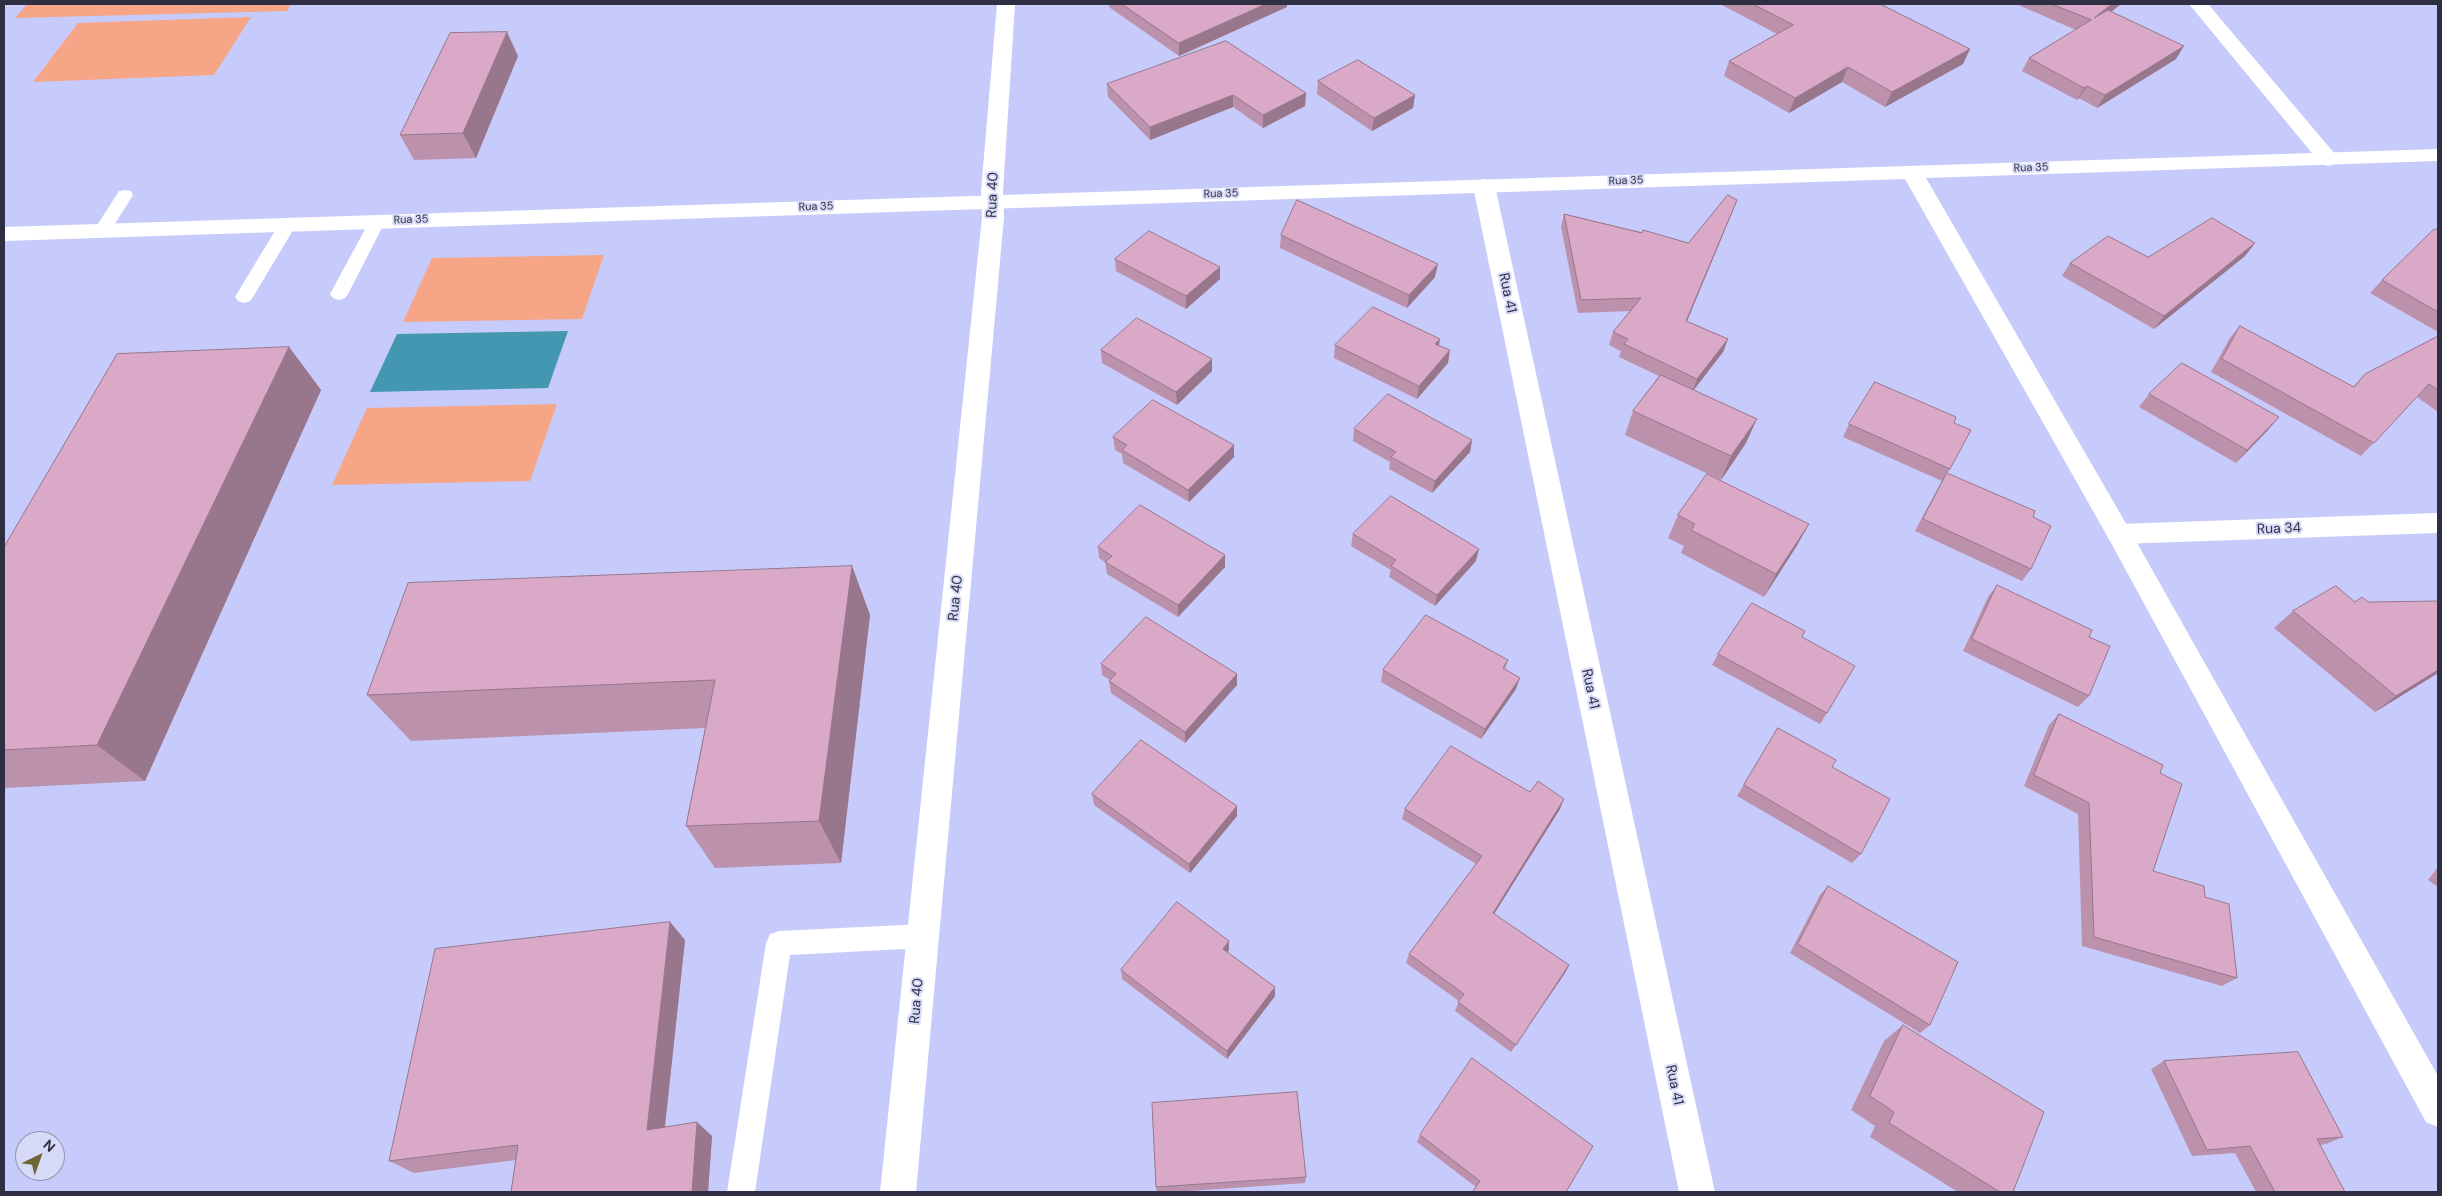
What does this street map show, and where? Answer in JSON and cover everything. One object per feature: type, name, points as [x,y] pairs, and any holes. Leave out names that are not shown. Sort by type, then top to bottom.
[{"type":"street","name":"Rua 40","points":[[898,1192],[993,217],[992,202],[1006,4]]},
{"type":"street","points":[[2198,4],[2328,159]]},
{"type":"street","name":"Rua 35","points":[[4,234],[2438,155]]},
{"type":"street","points":[[1912,172],[2119,534],[2434,1096]]},
{"type":"street","name":"Rua 41","points":[[1484,186],[1697,1192]]},
{"type":"street","name":"Rua 34","points":[[2119,534],[2438,523]]},
{"type":"lane","points":[[102,231],[125,195]]},
{"type":"lane","points":[[339,294],[377,222]]},
{"type":"lane","points":[[244,297],[286,225]]},
{"type":"lane","points":[[741,1192],[779,943],[923,936]]},
{"type":"shaded area","points":[[27,4],[291,4],[287,11],[15,18]]},
{"type":"shaded area","points":[[251,17],[214,75],[33,82],[78,23]]},
{"type":"shaded area","points":[[604,255],[582,319],[403,322],[432,258]]},
{"type":"shaded area","points":[[557,404],[530,481],[332,485],[367,408]]},
{"type":"water","points":[[568,331],[548,388],[370,392],[397,334]]},
{"type":"building","points":[[1122,4],[1266,4],[1179,43]]},
{"type":"building","points":[[1753,4],[1880,4],[1970,49],[1892,92],[1848,67],[1795,98],[1729,61],[1793,25]]},
{"type":"building","points":[[2052,4],[2112,4],[2094,18],[2108,10],[2184,46],[2105,95],[2087,86],[2084,88],[2029,58],[2091,20]]},
{"type":"building","points":[[507,32],[463,133],[400,135],[450,33]]},
{"type":"building","points":[[1226,41],[1306,93],[1263,115],[1233,95],[1150,127],[1107,84]]},
{"type":"building","points":[[1358,60],[1415,95],[1374,118],[1318,81]]},
{"type":"building","points":[[1728,195],[1737,200],[1686,321],[1728,339],[1697,379],[1624,344],[1628,339],[1613,332],[1641,298],[1581,300],[1564,214],[1642,233],[1643,230],[1688,243]]},
{"type":"building","points":[[1297,200],[1438,264],[1409,295],[1281,235]]},
{"type":"building","points":[[2212,218],[2255,243],[2164,316],[2070,263],[2108,236],[2148,257]]},
{"type":"building","points":[[2438,229],[2438,312],[2382,280],[2433,230]]},
{"type":"building","points":[[1149,231],[1220,267],[1186,296],[1115,259]]},
{"type":"building","points":[[1373,307],[1440,339],[1435,344],[1450,350],[1419,386],[1335,345]]},
{"type":"building","points":[[1137,318],[1212,359],[1176,392],[1101,350]]},
{"type":"building","points":[[2240,326],[2354,387],[2365,374],[2438,336],[2438,390],[2429,384],[2374,443],[2222,359]]},
{"type":"building","points":[[289,347],[97,745],[4,750],[4,547],[117,354]]},
{"type":"building","points":[[2182,363],[2279,417],[2247,450],[2149,394]]},
{"type":"building","points":[[1661,375],[1757,419],[1731,456],[1633,411]]},
{"type":"building","points":[[1875,382],[1956,417],[1954,423],[1971,430],[1950,469],[1849,424]]},
{"type":"building","points":[[1388,394],[1472,440],[1435,481],[1391,457],[1396,452],[1354,429]]},
{"type":"building","points":[[1153,400],[1234,445],[1188,490],[1122,450],[1127,445],[1113,437]]},
{"type":"building","points":[[1947,473],[2035,511],[2033,517],[2051,526],[2031,569],[1923,519]]},
{"type":"building","points":[[1707,474],[1809,524],[1776,574],[1691,530],[1695,524],[1678,515]]},
{"type":"building","points":[[1391,496],[1479,549],[1437,595],[1391,566],[1396,560],[1353,534]]},
{"type":"building","points":[[1140,505],[1225,555],[1178,605],[1105,562],[1112,556],[1098,547]]},
{"type":"building","points":[[852,566],[819,821],[686,826],[715,680],[367,695],[408,583]]},
{"type":"building","points":[[1997,585],[2092,630],[2089,637],[2110,646],[2089,696],[1972,639]]},
{"type":"building","points":[[2336,586],[2355,602],[2362,597],[2368,602],[2438,601],[2438,670],[2396,696],[2293,611]]},
{"type":"building","points":[[1752,603],[1805,631],[1802,637],[1855,666],[1827,713],[1718,654]]},
{"type":"building","points":[[1426,615],[1508,660],[1503,668],[1520,678],[1485,729],[1383,670]]},
{"type":"building","points":[[1146,617],[1237,674],[1185,732],[1109,681],[1116,674],[1101,664]]},
{"type":"building","points":[[2059,714],[2163,765],[2160,773],[2182,784],[2153,871],[2204,886],[2205,897],[2229,904],[2237,978],[2094,937],[2089,803],[2034,775]]},
{"type":"building","points":[[1778,728],[1836,760],[1832,767],[1890,799],[1861,854],[1744,785]]},
{"type":"building","points":[[1141,740],[1237,806],[1189,864],[1092,794]]},
{"type":"building","points":[[1451,746],[1530,792],[1538,781],[1564,799],[1493,913],[1569,965],[1516,1045],[1458,1002],[1464,994],[1409,954],[1482,856],[1405,809]]},
{"type":"building","points":[[1828,886],[1958,962],[1930,1025],[1798,944]]},
{"type":"building","points":[[1177,902],[1229,941],[1223,949],[1275,987],[1227,1051],[1121,970]]},
{"type":"building","points":[[670,922],[647,1130],[697,1122],[692,1192],[511,1192],[518,1145],[389,1161],[435,949]]},
{"type":"building","points":[[1903,1025],[2044,1112],[2013,1192],[2000,1192],[1889,1123],[1894,1112],[1870,1096]]},
{"type":"building","points":[[2298,1052],[2343,1137],[2317,1139],[2345,1192],[2275,1192],[2250,1146],[2207,1150],[2164,1061]]},
{"type":"building","points":[[1472,1058],[1593,1146],[1566,1192],[1473,1191],[1480,1181],[1420,1135]]},
{"type":"building","points":[[1297,1092],[1306,1177],[1156,1187],[1152,1103]]}]
